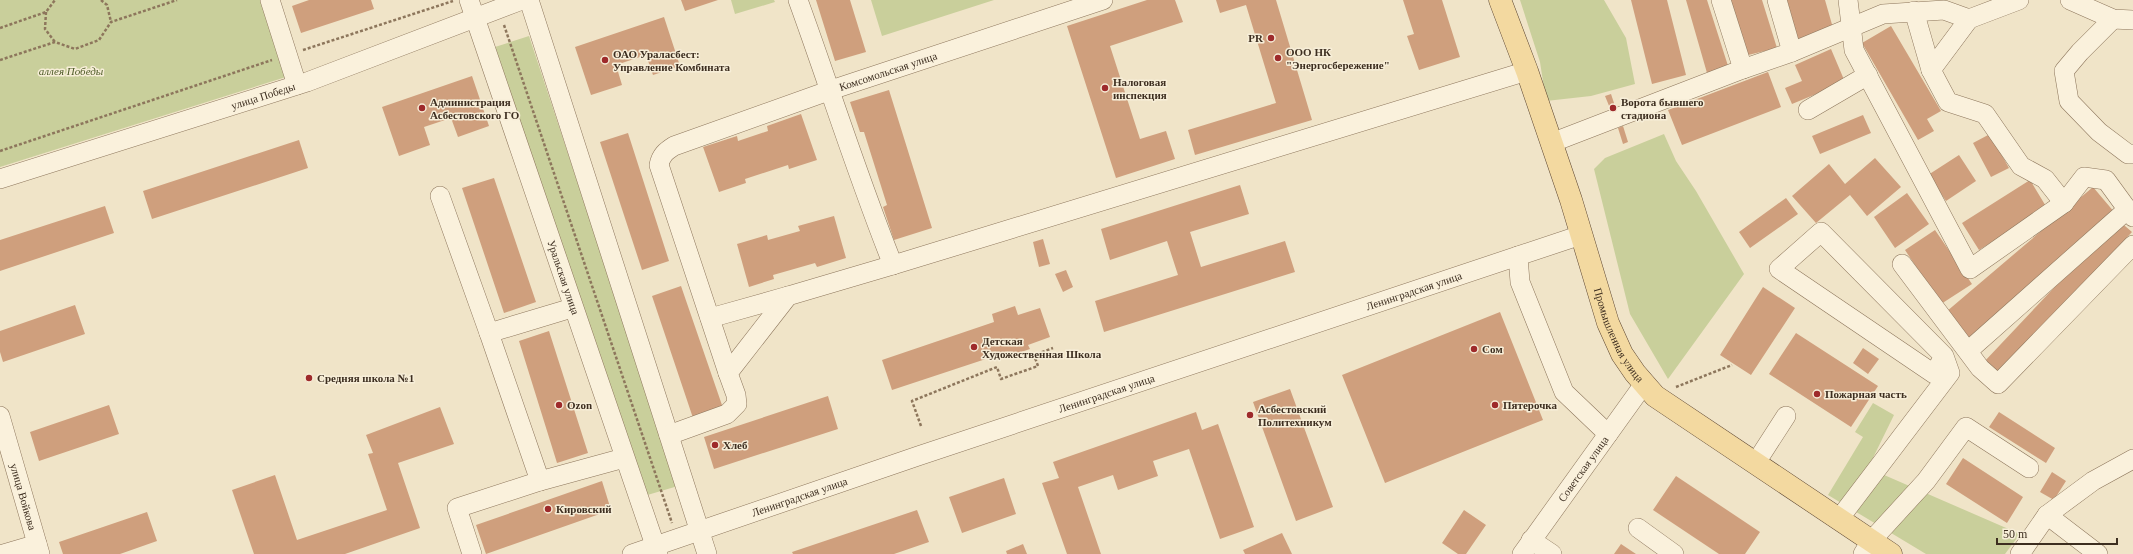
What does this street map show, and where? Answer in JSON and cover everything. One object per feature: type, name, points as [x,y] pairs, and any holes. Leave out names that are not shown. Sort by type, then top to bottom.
[{"type":"main road","name":"Промышленная улица","points":[[1500,0],[1527,71],[1581,235],[1608,323],[1622,354],[1649,390],[1755,464],[1839,519],[1867,547],[1891,554]]},
{"type":"street","points":[[270,0],[297,85]]},
{"type":"street","name":"улица Победы","points":[[0,179],[297,85],[466,6],[498,9],[522,0]]},
{"type":"street","points":[[529,0],[707,554]]},
{"type":"street","points":[[798,0],[831,90],[864,192],[893,265]]},
{"type":"street","name":"Комсомольская улица","points":[[710,318],[659,165],[666,150],[831,90],[1103,0]]},
{"type":"street","points":[[1721,0],[1743,69]]},
{"type":"street","points":[[1777,0],[1792,52]]},
{"type":"street","points":[[1848,0],[1854,50],[1970,269],[2064,204],[2084,177],[2106,180],[2131,213],[1968,351]]},
{"type":"street","points":[[1931,70],[1969,19],[2019,0]]},
{"type":"street","points":[[2070,0],[2113,19],[2133,20]]},
{"type":"street","name":"Уральская улица","points":[[466,6],[656,550]]},
{"type":"street","points":[[1551,143],[1743,69],[1792,52],[1883,14],[1944,10],[1969,19]]},
{"type":"street","points":[[1914,11],[1931,70],[1948,102],[1985,114],[2021,166],[2045,179],[2064,204]]},
{"type":"street","points":[[2113,19],[2080,52],[2064,72],[2069,101],[2099,132],[2128,154],[2133,154]]},
{"type":"street","points":[[669,435],[727,414],[736,404],[736,395],[710,318],[893,265],[1527,71]]},
{"type":"street","points":[[1808,110],[1868,75]]},
{"type":"street","points":[[440,196],[540,481]]},
{"type":"street","points":[[1839,519],[1950,373],[1944,356],[1821,232],[1779,269],[1934,374],[1944,356]]},
{"type":"street","name":"Ленинградская улица","points":[[632,554],[656,550],[677,539],[918,456],[1581,235]]},
{"type":"street","points":[[1902,264],[1980,368],[1998,384],[2133,245]]},
{"type":"street","points":[[1518,256],[1520,282],[1564,392],[1608,434]]},
{"type":"street","points":[[728,373],[788,296]]},
{"type":"street","points":[[488,333],[572,308]]},
{"type":"street","name":"Советская улица","points":[[1527,547],[1608,434],[1649,390]]},
{"type":"street","name":"улица Войкова","points":[[0,416],[39,549]]},
{"type":"street","points":[[1755,464],[1786,416]]},
{"type":"street","points":[[1867,547],[1926,481],[1966,427],[2029,468]]},
{"type":"street","points":[[472,554],[457,508],[540,481],[624,458]]},
{"type":"street","points":[[2020,554],[2047,515],[2094,481],[2133,459]]},
{"type":"street","points":[[2047,515],[2098,554]]},
{"type":"street","points":[[1638,528],[1674,554]]},
{"type":"street","points":[[1527,547],[1552,554]]},
{"type":"street","points":[[3,554],[39,549]]},
{"type":"path","points":[[55,0],[46,12],[45,29],[55,42],[74,49],[99,40],[111,22],[177,0]]},
{"type":"path","points":[[101,0],[107,5],[111,22]]},
{"type":"path","points":[[0,151],[288,55],[466,6]]},
{"type":"path","points":[[498,9],[677,539]]},
{"type":"path","points":[[0,28],[46,12]]},
{"type":"path","points":[[0,60],[55,42]]},
{"type":"path","points":[[921,426],[912,401],[997,367],[1001,379],[1038,366],[1034,355],[1053,348]]},
{"type":"path","points":[[1649,390],[1732,365]]},
{"type":"green space","name":"аллея Победы","points":[[0,0],[260,0],[286,77],[0,167]]},
{"type":"green space","points":[[731,0],[774,0],[775,2],[735,14]]},
{"type":"green space","points":[[871,0],[994,0],[882,36]]},
{"type":"green space","points":[[1520,0],[1604,0],[1626,38],[1635,84],[1591,96],[1546,101],[1540,62]]},
{"type":"green space","points":[[529,36],[678,486],[644,496],[495,47]]},
{"type":"green space","points":[[1664,134],[1676,161],[1696,191],[1744,274],[1668,379],[1630,314],[1594,169],[1605,158]]},
{"type":"green space","points":[[1873,403],[1894,415],[1868,468],[2020,534],[2005,554],[1926,554],[1828,495],[1863,437],[1855,432]]},
{"type":"building","points":[[309,0],[371,0],[374,9],[301,33],[292,6]]},
{"type":"building","points":[[681,0],[718,0],[685,11]]},
{"type":"building","points":[[816,0],[850,0],[866,52],[835,61]]},
{"type":"building","name":"Налоговая инспекция","points":[[1147,0],[1175,0],[1183,22],[1110,46],[1140,139],[1166,131],[1175,159],[1116,178],[1067,26]]},
{"type":"building","name":"ООО НК \"Энергосбережение\"","points":[[1216,0],[1276,0],[1312,120],[1195,155],[1188,130],[1276,103],[1246,5],[1220,13]]},
{"type":"building","points":[[1403,0],[1442,0],[1460,57],[1419,70],[1407,36],[1414,34]]},
{"type":"building","points":[[1631,0],[1667,0],[1686,75],[1652,84]]},
{"type":"building","points":[[1686,0],[1707,0],[1729,69],[1707,73]]},
{"type":"building","points":[[1727,0],[1762,0],[1777,48],[1744,56]]},
{"type":"building","points":[[1787,0],[1825,0],[1833,28],[1798,39]]},
{"type":"building","name":"ОАО Ураласбест: Управление Комбината","points":[[664,17],[680,66],[653,75],[646,55],[616,65],[622,85],[591,95],[575,47]]},
{"type":"building","points":[[1891,26],[1941,111],[1927,119],[1934,131],[1918,140],[1862,43]]},
{"type":"building","points":[[1831,49],[1845,82],[1792,104],[1785,88],[1802,81],[1795,65]]},
{"type":"building","points":[[1768,72],[1781,107],[1682,145],[1668,110]]},
{"type":"building","points":[[472,76],[489,126],[458,137],[451,118],[424,127],[430,145],[399,156],[382,107]]},
{"type":"building","points":[[889,90],[932,228],[894,240],[883,207],[887,205],[864,132],[860,132],[850,102]]},
{"type":"building","points":[[1611,94],[1617,112],[1612,113],[1605,96]]},
{"type":"building","points":[[801,114],[817,160],[789,169],[788,165],[745,179],[746,183],[719,192],[703,147],[737,136],[738,141],[768,131],[767,126]]},
{"type":"building","points":[[1863,115],[1871,133],[1820,154],[1812,136]]},
{"type":"building","points":[[1623,126],[1628,142],[1623,144],[1618,128]]},
{"type":"building","points":[[628,133],[669,261],[642,270],[600,142]]},
{"type":"building","points":[[1990,134],[2009,168],[1991,177],[1973,143]]},
{"type":"building","points":[[299,140],[308,168],[152,219],[143,191]]},
{"type":"building","points":[[1959,155],[1976,181],[1946,201],[1928,175]]},
{"type":"building","points":[[1875,158],[1901,187],[1867,216],[1850,195],[1816,223],[1792,196],[1829,164],[1845,184]]},
{"type":"building","points":[[494,178],[536,302],[504,313],[462,188]]},
{"type":"building","points":[[2030,180],[2047,208],[1979,250],[1962,223]]},
{"type":"building","points":[[1240,185],[1249,214],[1190,232],[1201,267],[1285,241],[1295,272],[1104,332],[1095,301],[1178,275],[1167,241],[1110,260],[1101,229]]},
{"type":"building","points":[[2093,187],[2115,213],[1968,338],[1946,312]]},
{"type":"building","points":[[1907,193],[1929,224],[1895,248],[1874,217]]},
{"type":"building","points":[[1786,198],[1798,214],[1750,248],[1739,232]]},
{"type":"building","points":[[105,206],[114,233],[0,271],[0,240]]},
{"type":"building","points":[[834,216],[846,258],[817,267],[815,263],[773,275],[774,279],[749,287],[737,244],[767,235],[768,240],[800,231],[798,226]]},
{"type":"building","points":[[2118,220],[2132,232],[1996,376],[1983,363]]},
{"type":"building","points":[[1935,230],[1972,284],[1941,304],[1905,250]]},
{"type":"building","points":[[1043,239],[1050,264],[1039,267],[1033,242]]},
{"type":"building","points":[[1066,270],[1073,287],[1063,292],[1055,274]]},
{"type":"building","points":[[681,286],[723,408],[693,418],[652,296]]},
{"type":"building","points":[[1763,287],[1795,308],[1751,375],[1720,355]]},
{"type":"building","points":[[75,305],[85,334],[3,362],[0,352],[0,331]]},
{"type":"building","name":"Детская Художественная Школа","points":[[1015,306],[1018,315],[1040,308],[1050,337],[1028,345],[1030,349],[1009,356],[1007,352],[892,390],[882,360],[994,322],[992,314]]},
{"type":"building","points":[[1500,312],[1543,420],[1385,483],[1342,375]]},
{"type":"building","points":[[549,331],[588,453],[557,463],[519,341]]},
{"type":"building","points":[[1796,333],[1878,386],[1851,427],[1769,374]]},
{"type":"building","points":[[1863,348],[1879,359],[1868,374],[1853,363]]},
{"type":"building","points":[[1290,389],[1333,507],[1296,521],[1253,402]]},
{"type":"building","points":[[828,396],[838,429],[714,469],[704,437]]},
{"type":"building","points":[[109,405],[119,434],[39,461],[30,432]]},
{"type":"building","points":[[440,407],[454,444],[398,463],[420,528],[345,554],[254,554],[232,490],[275,475],[297,540],[387,510],[368,454],[373,453],[366,435]]},
{"type":"building","points":[[1196,412],[1202,430],[1218,424],[1254,527],[1220,539],[1189,449],[1153,461],[1158,476],[1118,490],[1113,475],[1078,487],[1101,554],[1067,554],[1042,483],[1059,478],[1053,462]]},
{"type":"building","points":[[1999,412],[2055,448],[2046,463],[1989,427]]},
{"type":"building","points":[[1963,458],[2023,497],[2007,523],[1946,484]]},
{"type":"building","points":[[2052,472],[2066,481],[2054,500],[2040,492]]},
{"type":"building","points":[[1676,476],[1760,532],[1745,554],[1719,554],[1653,510]]},
{"type":"building","points":[[1004,478],[1016,514],[962,533],[949,497]]},
{"type":"building","points":[[602,481],[611,510],[486,554],[476,525]]},
{"type":"building","points":[[917,510],[929,542],[894,554],[793,554],[792,552]]},
{"type":"building","points":[[1464,510],[1486,525],[1466,554],[1458,554],[1442,543]]},
{"type":"building","points":[[147,512],[157,541],[120,554],[63,554],[59,542]]},
{"type":"building","points":[[1282,533],[1292,554],[1245,554],[1243,550]]},
{"type":"building","points":[[1023,544],[1027,554],[1007,554],[1006,551]]},
{"type":"building","points":[[1621,544],[1636,554],[1614,554]]},
{"type":"place","name":"PR","points":[[1271,38]]},
{"type":"place","name":"ООО НК \"Энергосбережение\"","points":[[1278,58]]},
{"type":"place","name":"ОАО Ураласбест: Управление Комбината","points":[[605,60]]},
{"type":"place","name":"Налоговая инспекция","points":[[1105,88]]},
{"type":"place","name":"Администрация Асбестовского ГО","points":[[422,108]]},
{"type":"place","name":"Ворота бывшего стадиона","points":[[1613,108]]},
{"type":"place","name":"Детская Художественная Школа","points":[[974,347]]},
{"type":"place","name":"Сом","points":[[1474,349]]},
{"type":"place","name":"Средняя школа №1","points":[[309,378]]},
{"type":"place","name":"Пожарная часть","points":[[1817,394]]},
{"type":"place","name":"Ozon","points":[[559,405]]},
{"type":"place","name":"Пятерочка","points":[[1495,405]]},
{"type":"place","name":"Асбестовский Политехникум","points":[[1250,415]]},
{"type":"place","name":"Хлеб","points":[[715,445]]},
{"type":"place","name":"Кировский","points":[[548,509]]}]
